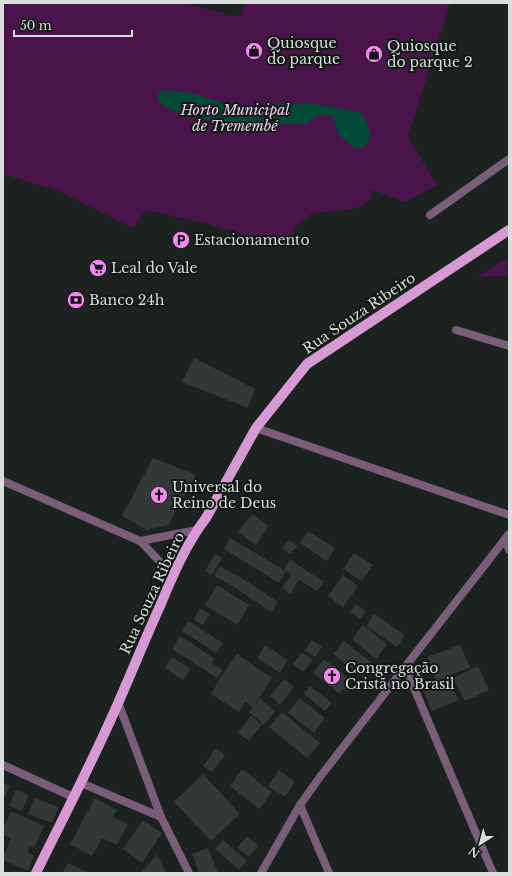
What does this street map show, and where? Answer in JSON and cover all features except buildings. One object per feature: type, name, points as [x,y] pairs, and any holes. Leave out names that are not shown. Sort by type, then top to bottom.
[{"type":"main road","name":"Rua Souza Ribeiro","points":[[36,873],[81,783],[173,575],[197,530],[206,518],[256,428],[307,364],[509,230]]},
{"type":"street","points":[[430,214],[509,159]]},
{"type":"street","points":[[456,330],[509,346]]},
{"type":"street","points":[[256,428],[509,515]]},
{"type":"street","points":[[3,481],[140,541],[173,575]]},
{"type":"street","points":[[140,541],[197,530]]},
{"type":"street","points":[[507,537],[509,550]]},
{"type":"street","points":[[261,873],[300,805],[320,777],[507,537]]},
{"type":"street","points":[[405,667],[493,873]]},
{"type":"street","points":[[118,702],[161,817],[189,873]]},
{"type":"street","points":[[3,765],[73,797]]},
{"type":"street","points":[[81,783],[161,817]]},
{"type":"street","points":[[300,805],[329,873]]},
{"type":"green space","name":"Horto Municipal de Tremembé","points":[[3,3],[182,3],[240,17],[244,3],[450,3],[408,137],[437,185],[405,202],[370,190],[371,197],[363,206],[351,209],[313,213],[296,226],[288,248],[262,237],[245,235],[205,223],[146,210],[133,228],[59,191],[3,175]]},
{"type":"green space","points":[[509,257],[509,276],[477,277]]},
{"type":"shaded area","points":[[162,90],[191,93],[240,106],[314,104],[360,112],[368,127],[368,144],[361,148],[352,146],[340,136],[336,124],[331,116],[319,115],[306,124],[266,126],[207,120],[171,110],[160,103],[157,95]]},
{"type":"place","name":"Quiosque do parque","points":[[254,51]]},
{"type":"place","name":"Quiosque do parque 2","points":[[374,54]]},
{"type":"place","name":"Estacionamento","points":[[181,240]]},
{"type":"place","name":"Leal do Vale","points":[[98,268]]},
{"type":"place","name":"Banco 24h","points":[[76,300]]},
{"type":"place","name":"Universal do Reino de Deus","points":[[159,495]]},
{"type":"place","name":"Congregação Cristã no Brasil","points":[[332,676]]}]
